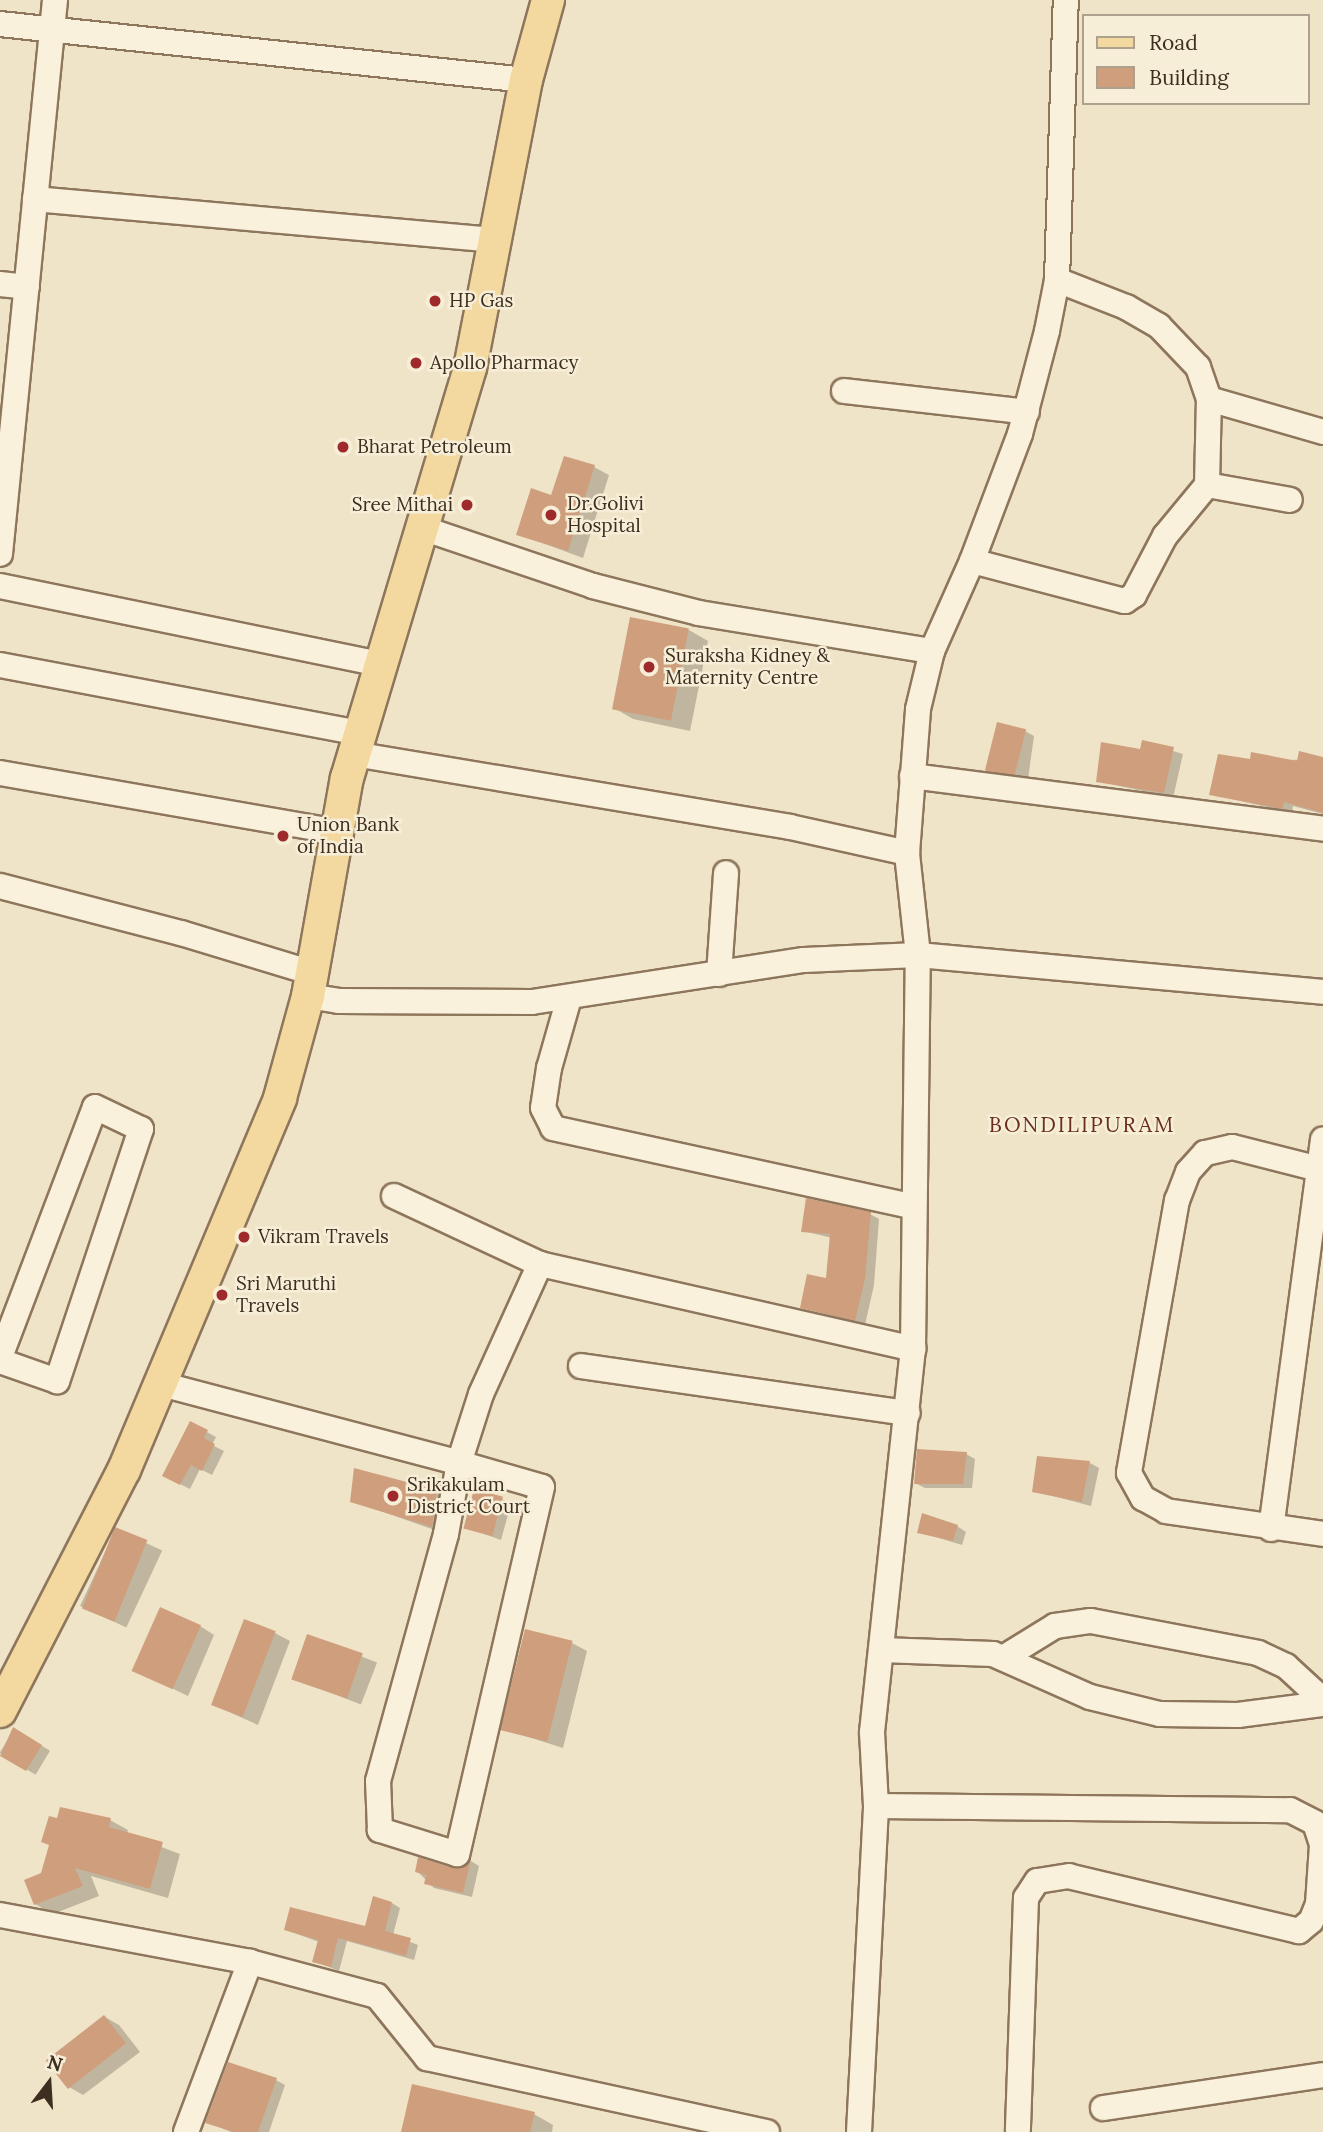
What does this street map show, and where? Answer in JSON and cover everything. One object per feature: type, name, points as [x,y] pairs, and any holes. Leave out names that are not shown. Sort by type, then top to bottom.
[{"type":"main road","points":[[0,1712],[72,1576],[162,1384],[280,1098],[310,984],[337,832],[357,743],[425,529],[470,368],[498,240],[541,2]]},
{"type":"street","points":[[0,554],[9,386],[27,287],[55,0]]},
{"type":"street","points":[[859,2132],[876,1807],[872,1732],[913,1349],[912,1206],[918,955],[907,852],[918,709],[932,651],[972,561],[1027,412],[1057,280],[1066,0]]},
{"type":"street","points":[[0,24],[526,80]]},
{"type":"street","points":[[35,199],[498,240]]},
{"type":"street","points":[[972,561],[1125,601],[1134,595],[1165,536],[1207,485],[1209,399],[1198,367],[1159,326],[1126,307],[1057,280]]},
{"type":"street","points":[[0,284],[27,287]]},
{"type":"street","points":[[844,391],[1027,412]]},
{"type":"street","points":[[1209,399],[1323,432]]},
{"type":"street","points":[[1207,485],[1290,500]]},
{"type":"street","points":[[425,529],[593,586],[699,614],[932,651]]},
{"type":"street","points":[[0,586],[381,664]]},
{"type":"street","points":[[0,665],[357,743],[907,852]]},
{"type":"street","points":[[0,773],[337,832]]},
{"type":"street","points":[[912,776],[1323,829]]},
{"type":"street","points":[[719,974],[726,873]]},
{"type":"street","points":[[0,886],[181,933],[310,984],[405,1002],[569,998],[804,960],[918,955],[1323,992]]},
{"type":"street","points":[[569,998],[549,1068],[543,1108],[553,1128],[912,1206]]},
{"type":"street","points":[[95,1107],[141,1129],[57,1381],[0,1359],[95,1107]]},
{"type":"street","points":[[1271,1528],[1323,1139]]},
{"type":"street","points":[[1320,1169],[1232,1147],[1205,1153],[1188,1172],[1177,1200],[1129,1473],[1138,1492],[1152,1506],[1271,1528],[1323,1534]]},
{"type":"street","points":[[394,1196],[540,1264],[913,1349]]},
{"type":"street","points":[[162,1384],[459,1463],[542,1487],[457,1854],[380,1830],[378,1782],[446,1534],[459,1463],[481,1394],[540,1264]]},
{"type":"street","points":[[581,1366],[908,1413]]},
{"type":"street","points":[[1003,1658],[1055,1626],[1091,1621],[1258,1653],[1286,1666],[1323,1702]]},
{"type":"street","points":[[881,1650],[977,1652],[1003,1658],[1090,1697],[1138,1711],[1212,1716],[1323,1702]]},
{"type":"street","points":[[876,1807],[1290,1810],[1315,1823],[1322,1844],[1318,1904],[1311,1921],[1299,1931],[1069,1876],[1037,1881],[1026,1898],[1018,2130]]},
{"type":"street","points":[[0,1915],[250,1962],[377,1996],[427,2059],[766,2132]]},
{"type":"street","points":[[186,2132],[250,1962]]},
{"type":"street","points":[[1103,2108],[1323,2076]]},
{"type":"building","points":[[564,456],[595,465],[568,551],[516,535],[531,488],[551,495]]},
{"type":"building","points":[[630,617],[689,628],[671,721],[612,709]]},
{"type":"building","points":[[997,722],[1026,729],[1014,778],[985,771]]},
{"type":"building","points":[[1142,740],[1174,747],[1164,793],[1096,782],[1101,742],[1140,749]]},
{"type":"building","points":[[1299,751],[1323,757],[1323,813],[1284,802],[1282,809],[1209,795],[1218,754],[1250,759],[1251,752],[1297,761]]},
{"type":"building","points":[[806,1198],[871,1212],[865,1279],[855,1321],[800,1308],[807,1274],[826,1278],[830,1234],[801,1232]]},
{"type":"building","points":[[190,1421],[208,1430],[204,1438],[215,1444],[202,1471],[191,1465],[180,1485],[162,1476]]},
{"type":"building","points":[[917,1449],[967,1452],[963,1484],[914,1484]]},
{"type":"building","points":[[1037,1456],[1090,1461],[1082,1502],[1032,1492]]},
{"type":"building","name":"Srikakulam District Court","points":[[354,1468],[437,1490],[432,1527],[350,1502]]},
{"type":"building","points":[[474,1489],[503,1497],[492,1536],[463,1529]]},
{"type":"building","points":[[922,1513],[958,1525],[953,1541],[917,1533]]},
{"type":"building","points":[[115,1527],[147,1540],[114,1622],[82,1609]]},
{"type":"building","points":[[160,1607],[201,1625],[173,1689],[132,1671]]},
{"type":"building","points":[[244,1619],[276,1631],[243,1717],[211,1705]]},
{"type":"building","points":[[525,1629],[573,1641],[547,1742],[500,1730]]},
{"type":"building","points":[[307,1634],[363,1653],[347,1699],[291,1679]]},
{"type":"building","points":[[13,1727],[42,1745],[26,1771],[0,1756]]},
{"type":"building","points":[[60,1807],[111,1818],[109,1827],[163,1842],[150,1889],[75,1868],[83,1886],[34,1905],[24,1880],[41,1873],[49,1845],[41,1842],[49,1816],[57,1818]]},
{"type":"building","points":[[418,1857],[453,1868],[471,1859],[463,1893],[424,1884],[426,1875],[415,1872]]},
{"type":"building","points":[[373,1896],[392,1902],[385,1931],[411,1938],[406,1956],[338,1938],[331,1967],[312,1962],[318,1940],[284,1930],[290,1907],[365,1926]]},
{"type":"building","points":[[104,2015],[126,2043],[68,2089],[46,2061]]},
{"type":"building","points":[[228,2062],[277,2078],[258,2132],[234,2132],[205,2123]]},
{"type":"building","points":[[412,2084],[535,2112],[530,2132],[401,2132]]},
{"type":"place","name":"HP Gas","points":[[435,301]]},
{"type":"place","name":"Apollo Pharmacy","points":[[416,363]]},
{"type":"place","name":"Bharat Petroleum","points":[[343,447]]},
{"type":"place","name":"Sree Mithai","points":[[467,505]]},
{"type":"place","name":"Dr.Golivi Hospital","points":[[551,515]]},
{"type":"place","name":"Suraksha Kidney & Maternity Centre","points":[[649,667]]},
{"type":"place","name":"Union Bank of India","points":[[283,836]]},
{"type":"place","name":"Vikram Travels","points":[[244,1237]]},
{"type":"place","name":"Sri Maruthi Travels","points":[[222,1295]]},
{"type":"place","name":"Srikakulam District Court","points":[[393,1496]]},
{"type":"district","name":"BONDILIPURAM","points":[[1082,1125]]}]
